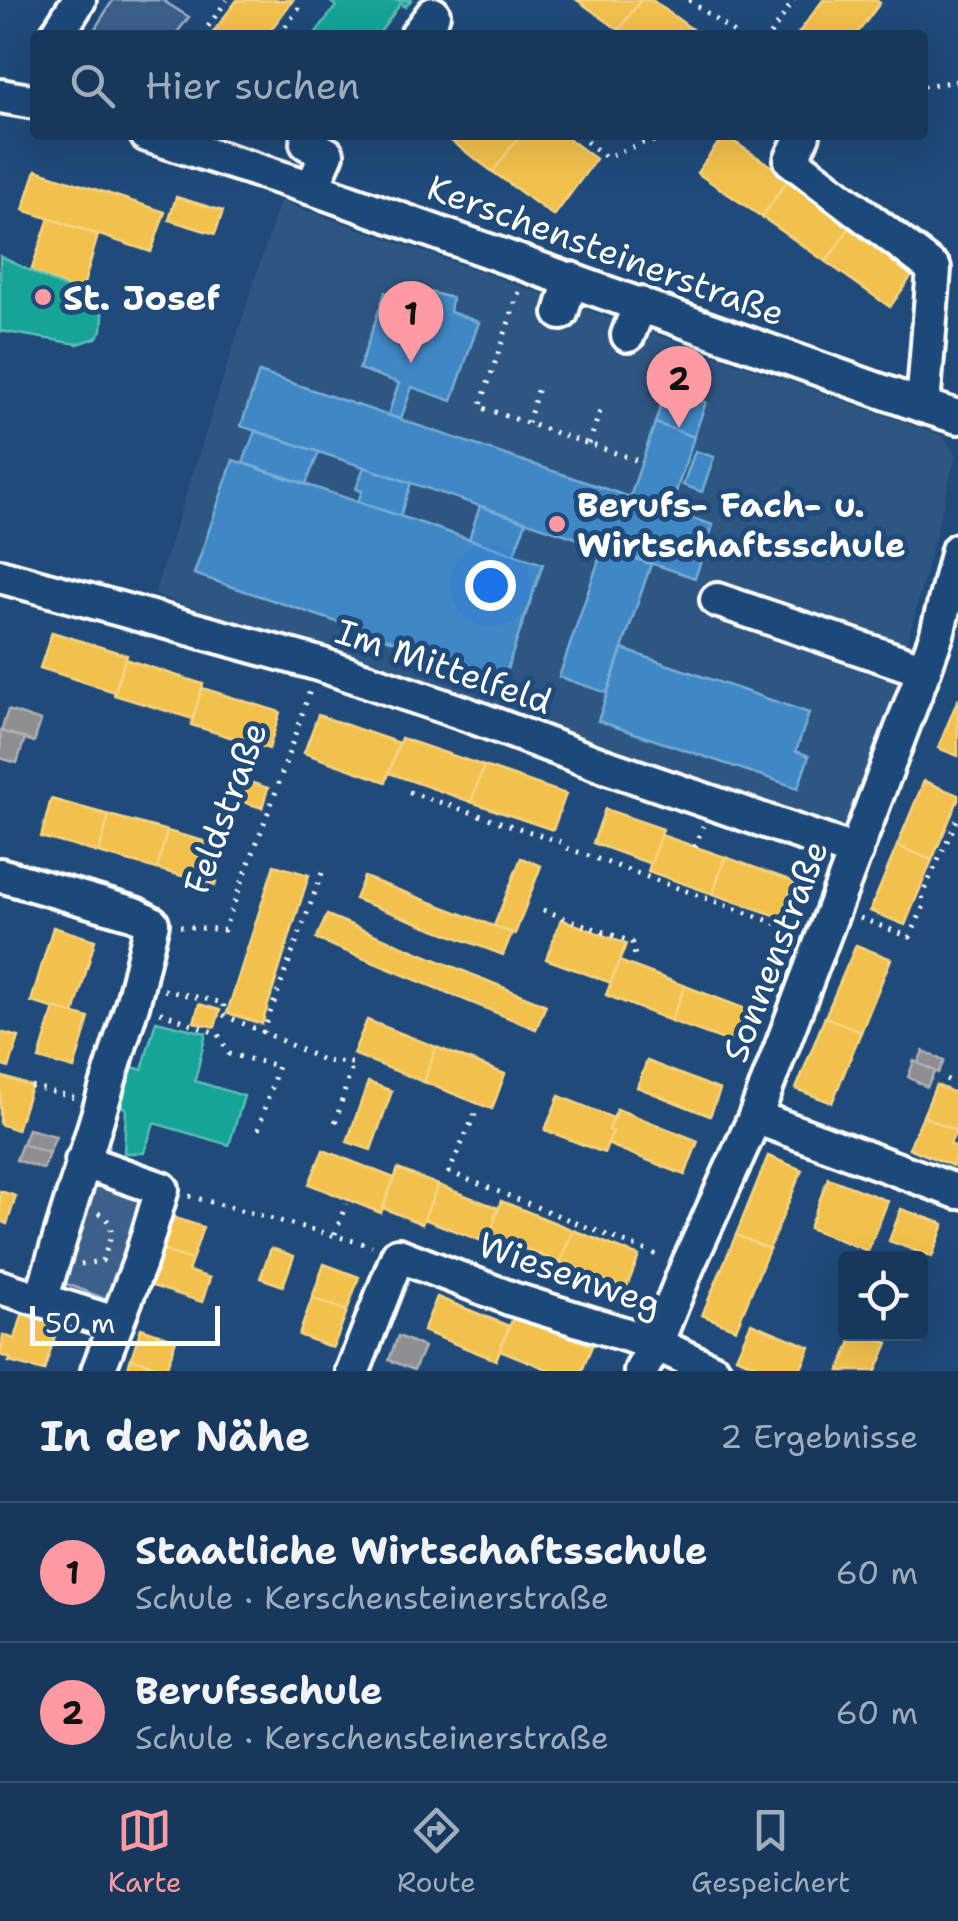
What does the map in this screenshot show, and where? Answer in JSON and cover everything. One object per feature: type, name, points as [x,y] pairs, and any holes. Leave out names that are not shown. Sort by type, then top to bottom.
[{"type":"street","points":[[60,30],[79,0]]},
{"type":"street","name":"Kerschensteinerstraße","points":[[163,140],[312,188],[958,417]]},
{"type":"street","points":[[801,140],[791,160],[934,269],[923,406]]},
{"type":"street","points":[[312,188],[325,144]]},
{"type":"street","points":[[561,313],[571,280]]},
{"type":"street","points":[[628,336],[640,304]]},
{"type":"street","name":"Sonnenstraße","points":[[649,1358],[755,1117],[924,670],[958,550]]},
{"type":"street","name":"Im Mittelfeld","points":[[0,576],[320,664],[856,852]]},
{"type":"street","points":[[717,600],[924,670]]},
{"type":"street","name":"Feldstraße","points":[[0,875],[136,914],[152,923]]},
{"type":"street","points":[[41,1300],[135,993],[152,923]]},
{"type":"street","points":[[755,1117],[958,1192]]},
{"type":"street","points":[[82,1161],[162,1188],[140,1262],[98,1371]]},
{"type":"street","points":[[353,1371],[398,1255]]},
{"type":"street","name":"Wiesenweg","points":[[398,1255],[649,1358],[714,1371]]},
{"type":"street","points":[[0,1288],[115,1323]]},
{"type":"path","points":[[206,30],[227,0]]},
{"type":"path","points":[[689,0],[729,30]]},
{"type":"path","points":[[773,30],[794,0]]},
{"type":"path","points":[[283,30],[301,4]]},
{"type":"path","points":[[928,85],[958,81]]},
{"type":"path","points":[[584,140],[606,157],[661,140]]},
{"type":"path","points":[[528,264],[480,407],[642,462]]},
{"type":"path","points":[[528,423],[539,384]]},
{"type":"path","points":[[589,444],[602,405]]},
{"type":"path","name":"Feldstraße","points":[[152,923],[224,930],[320,664]]},
{"type":"path","points":[[408,792],[821,940]]},
{"type":"path","points":[[833,908],[910,937],[924,906],[922,895],[958,818]]},
{"type":"path","points":[[263,1032],[322,874]]},
{"type":"path","points":[[544,910],[632,942],[634,956]]},
{"type":"path","points":[[135,993],[224,1003],[222,1016],[325,1061],[352,1063],[334,1128]]},
{"type":"path","points":[[135,993],[218,1034],[229,1054],[278,1066],[258,1130]]},
{"type":"path","points":[[946,1080],[958,1085]]},
{"type":"path","points":[[31,1086],[102,1105]]},
{"type":"path","points":[[475,1114],[449,1172],[688,1267]]},
{"type":"path","points":[[162,1188],[398,1255]]},
{"type":"path","points":[[334,1234],[346,1204]]},
{"type":"shaded area","points":[[113,0],[162,0],[189,17],[179,30],[94,30]]},
{"type":"shaded area","name":"Berufs- Fach- u. Wirtschaftsschule","points":[[280,201],[943,436],[956,455],[857,836],[154,594]]},
{"type":"shaded area","points":[[90,1182],[148,1200],[113,1302],[59,1281]]},
{"type":"building: Wohnen","points":[[237,0],[293,0],[271,30],[215,30]]},
{"type":"building: Wohnen","points":[[577,0],[641,0],[619,30]]},
{"type":"building: Wohnen","points":[[641,0],[652,0],[693,30],[619,30]]},
{"type":"building: Wohnen","points":[[823,0],[880,3],[860,30],[801,30]]},
{"type":"building: Wohnen","points":[[450,140],[516,140],[493,172]]},
{"type":"building: Wohnen","points":[[516,140],[571,140],[596,159],[554,216],[493,172]]},
{"type":"building: Wohnen","points":[[720,140],[732,140],[789,178],[762,217],[697,173]]},
{"type":"building: Wohnen","points":[[36,170],[165,212],[151,252],[23,210]]},
{"type":"building: Wohnen","points":[[789,178],[853,223],[826,262],[762,217]]},
{"type":"building: Wohnen","points":[[176,197],[223,211],[215,234],[169,220]]},
{"type":"building: Wohnen","points":[[49,218],[98,235],[81,294],[31,271]]},
{"type":"building: Wohnen","points":[[853,223],[917,268],[890,307],[826,262]]},
{"type":"building: Wohnen","points":[[52,632],[127,655],[115,692],[40,668]]},
{"type":"building: Wohnen","points":[[125,659],[203,684],[193,719],[114,695]]},
{"type":"building: Wohnen","points":[[202,688],[280,712],[269,749],[191,725]]},
{"type":"building: Wohnen","points":[[958,699],[958,756],[938,748]]},
{"type":"building: Wohnen","points":[[318,715],[399,743],[386,782],[304,753]]},
{"type":"building: Wohnen","points":[[401,738],[484,766],[471,802],[389,773]]},
{"type":"building: Wohnen","points":[[484,766],[566,794],[553,830],[471,802]]},
{"type":"building: Wohnen","points":[[237,778],[268,788],[262,808],[230,798]]},
{"type":"building: Wohnen","points":[[924,781],[958,795],[932,860],[897,846]]},
{"type":"building: Wohnen","points":[[51,799],[109,815],[99,853],[41,837]]},
{"type":"building: Wohnen","points":[[605,809],[663,829],[651,864],[593,843]]},
{"type":"building: Wohnen","points":[[109,815],[167,831],[157,869],[99,853]]},
{"type":"building: Wohnen","points":[[167,831],[225,847],[215,885],[157,869]]},
{"type":"building: Wohnen","points":[[661,835],[725,857],[713,894],[648,871]]},
{"type":"building: Wohnen","points":[[897,846],[932,860],[905,925],[870,911]]},
{"type":"building: Wohnen","points":[[725,857],[795,882],[783,918],[713,894]]},
{"type":"building: Wohnen","points":[[521,858],[541,866],[515,934],[494,926]]},
{"type":"building: Wohnen","points":[[274,865],[309,875],[262,1024],[227,1013]]},
{"type":"building: Wohnen","points":[[364,877],[512,933],[503,955],[355,899]]},
{"type":"building: Wohnen","points":[[327,915],[546,1005],[536,1029],[316,939]]},
{"type":"building: Wohnen","points":[[561,919],[626,944],[611,983],[546,959]]},
{"type":"building: Wohnen","points":[[53,927],[95,940],[74,1014],[31,1002]]},
{"type":"building: Wohnen","points":[[856,945],[891,959],[861,1032],[825,1017]]},
{"type":"building: Wohnen","points":[[619,961],[685,986],[671,1021],[606,995]]},
{"type":"building: Wohnen","points":[[685,986],[751,1011],[738,1045],[671,1021]]},
{"type":"building: Wohnen","points":[[199,1004],[220,1010],[215,1027],[194,1022]]},
{"type":"building: Wohnen","points":[[54,1008],[89,1018],[74,1069],[39,1059]]},
{"type":"building: Wohnen","points":[[825,1017],[861,1032],[832,1103],[796,1089]]},
{"type":"building: Wohnen","points":[[367,1020],[436,1047],[424,1082],[353,1054]]},
{"type":"building: Wohnen","points":[[0,1032],[19,1037],[9,1068],[0,1065]]},
{"type":"building: Wohnen","points":[[436,1047],[505,1074],[492,1109],[424,1082]]},
{"type":"building: Wohnen","points":[[647,1061],[720,1090],[710,1116],[637,1087]]},
{"type":"building: Wohnen","points":[[0,1076],[31,1086],[17,1130],[0,1124]]},
{"type":"building: Wohnen","points":[[368,1082],[392,1091],[371,1150],[347,1142]]},
{"type":"building: Wohnen","points":[[936,1085],[958,1094],[956,1131],[923,1116]]},
{"type":"building: Wohnen","points":[[559,1096],[613,1118],[609,1130],[613,1132],[604,1153],[545,1130]]},
{"type":"building: Wohnen","points":[[617,1109],[698,1141],[685,1175],[607,1144]]},
{"type":"building: Wohnen","points":[[923,1116],[956,1131],[950,1144],[958,1148],[953,1166],[909,1148]]},
{"type":"building: Wohnen","points":[[323,1150],[394,1178],[381,1213],[309,1184]]},
{"type":"building: Wohnen","points":[[768,1156],[802,1170],[769,1249],[736,1235]]},
{"type":"building: Wohnen","points":[[398,1169],[438,1185],[422,1224],[383,1208]]},
{"type":"building: Wohnen","points":[[828,1178],[888,1201],[868,1251],[809,1228]]},
{"type":"building: Wohnen","points":[[438,1185],[498,1208],[487,1243],[424,1219]]},
{"type":"building: Wohnen","points":[[0,1191],[16,1196],[7,1224],[0,1221]]},
{"type":"building: Wohnen","points":[[501,1201],[573,1230],[560,1263],[490,1235]]},
{"type":"building: Wohnen","points":[[901,1209],[944,1224],[932,1257],[928,1251],[916,1251],[889,1241]]},
{"type":"building: Wohnen","points":[[172,1217],[203,1227],[192,1260],[161,1250]]},
{"type":"building: Wohnen","points":[[573,1230],[639,1256],[626,1289],[560,1263]]},
{"type":"building: Wohnen","points":[[736,1235],[769,1249],[736,1329],[702,1315]]},
{"type":"building: Wohnen","points":[[271,1248],[294,1256],[283,1286],[260,1278]]},
{"type":"building: Wohnen","points":[[161,1250],[192,1260],[188,1271],[210,1278],[202,1302],[149,1285]]},
{"type":"building: Wohnen","points":[[324,1264],[359,1277],[347,1311],[312,1298]]},
{"type":"building: Wohnen","points":[[437,1297],[509,1326],[496,1360],[423,1331]]},
{"type":"building: Wohnen","points":[[312,1298],[347,1311],[333,1348],[299,1335]]},
{"type":"building: Wohnen","points":[[23,1312],[59,1323],[44,1371],[9,1362],[11,1359],[0,1355],[3,1335],[15,1339]]},
{"type":"building: Wohnen","points":[[514,1315],[592,1346],[582,1371],[552,1371],[500,1350]]},
{"type":"building: Wohnen","points":[[751,1323],[810,1347],[800,1371],[771,1371],[736,1357]]},
{"type":"building: Wohnen","points":[[141,1328],[176,1340],[166,1370],[131,1358]]},
{"type":"building: Wohnen","points":[[851,1341],[888,1343],[876,1371],[839,1371]]},
{"type":"building: Wohnen","points":[[131,1358],[166,1370],[127,1371]]},
{"type":"building: Schulen","points":[[418,289],[452,298],[450,312],[479,322],[452,401],[412,387],[401,419],[388,415],[399,383],[359,369],[385,292],[415,302]]},
{"type":"building: Schulen","points":[[259,372],[713,525],[695,578],[241,426]]},
{"type":"building: Schulen","points":[[666,389],[706,402],[694,437],[655,423]]},
{"type":"building: Schulen","points":[[655,423],[694,437],[670,510],[630,497]]},
{"type":"building: Schulen","points":[[255,431],[319,452],[306,484],[243,463]]},
{"type":"building: Schulen","points":[[695,451],[714,457],[702,492],[683,485]]},
{"type":"building: Schulen","points":[[233,460],[543,564],[504,678],[194,574]]},
{"type":"building: Schulen","points":[[364,467],[411,483],[400,516],[358,502],[362,491],[356,489]]},
{"type":"building: Schulen","points":[[480,506],[526,522],[514,554],[469,539]]},
{"type":"building: Schulen","points":[[603,548],[651,564],[607,693],[559,677]]},
{"type":"building: Schulen","points":[[622,649],[809,713],[796,751],[809,756],[798,788],[598,721]]},
{"type":"building: Öffentlich","points":[[328,0],[411,0],[405,7],[401,3],[382,30],[318,30],[336,6]]},
{"type":"building: Öffentlich","name":"St. Josef","points":[[0,256],[91,301],[103,316],[102,330],[96,338],[78,344],[0,331]]},
{"type":"building: Öffentlich","points":[[156,1021],[206,1033],[195,1081],[244,1096],[229,1145],[154,1123],[144,1153],[124,1153],[126,1109],[120,1105],[120,1095],[126,1088],[127,1065],[142,1070]]},
{"type":"building: Industrie","points":[[8,710],[41,721],[34,742],[1,731]]},
{"type":"building: Industrie","points":[[1,731],[25,738],[17,763],[0,758]]},
{"type":"building: Industrie","points":[[923,1051],[944,1061],[938,1073],[918,1063]]},
{"type":"building: Industrie","points":[[914,1061],[935,1071],[927,1087],[908,1077]]},
{"type":"building: Industrie","points":[[28,1129],[56,1136],[49,1153],[22,1144]]},
{"type":"building: Industrie","points":[[22,1144],[49,1153],[43,1169],[16,1160]]},
{"type":"building: Industrie","points":[[398,1336],[424,1347],[414,1370],[389,1360]]},
{"type":"place","name":"St. Josef","points":[[43,297]]},
{"type":"place","name":"Staatliche Wirtschaftsschule","points":[[411,363]]},
{"type":"place","name":"Berufsschule","points":[[679,428]]},
{"type":"place","name":"Berufs- Fach- u. Wirtschaftsschule","points":[[557,524]]}]
